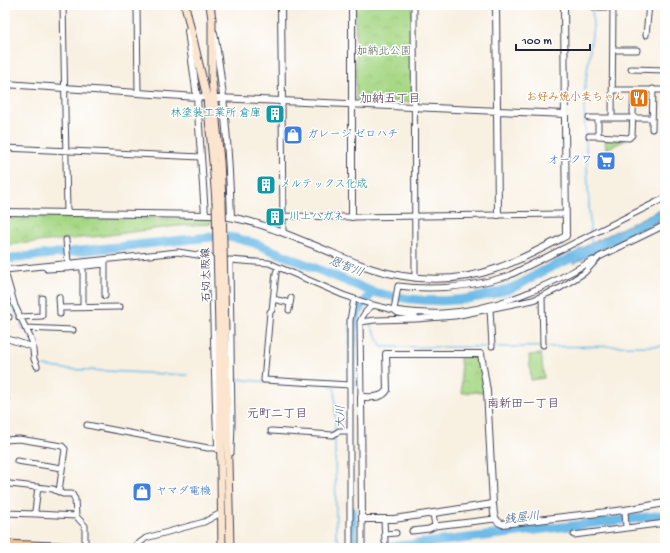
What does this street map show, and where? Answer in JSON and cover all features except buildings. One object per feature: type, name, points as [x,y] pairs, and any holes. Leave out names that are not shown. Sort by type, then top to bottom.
[{"type":"highway","points":[[5,545],[83,548]]},
{"type":"main road","name":"石切大阪線","points":[[185,5],[186,15],[211,98]]},
{"type":"main road","name":"石切大阪線","points":[[210,5],[212,19],[211,98],[214,162],[219,202],[225,469],[230,548]]},
{"type":"main road","name":"石切大阪線","points":[[222,548],[221,513],[225,469]]},
{"type":"street","points":[[63,5],[67,213]]},
{"type":"street","points":[[137,5],[138,93]]},
{"type":"street","points":[[281,5],[283,232]]},
{"type":"street","points":[[352,5],[352,217]]},
{"type":"street","points":[[414,5],[416,216],[415,278]]},
{"type":"street","points":[[496,5],[498,215]]},
{"type":"street","points":[[5,212],[205,215],[231,217],[283,232],[371,268],[388,273],[415,278],[460,277],[493,270],[566,236],[564,5]]},
{"type":"street","points":[[646,35],[648,5]]},
{"type":"street","points":[[594,7],[613,6],[612,118]]},
{"type":"street","points":[[186,15],[197,97],[205,215]]},
{"type":"street","points":[[212,19],[224,98],[229,158],[231,217]]},
{"type":"street","points":[[613,50],[637,50]]},
{"type":"street","points":[[631,69],[665,70]]},
{"type":"street","points":[[5,84],[211,98],[565,114]]},
{"type":"street","points":[[613,90],[665,90]]},
{"type":"street","points":[[589,136],[629,138],[632,135],[634,90]]},
{"type":"street","points":[[652,129],[653,90]]},
{"type":"street","points":[[589,118],[652,118]]},
{"type":"street","points":[[598,118],[598,136]]},
{"type":"street","points":[[5,148],[201,157]]},
{"type":"street","points":[[394,310],[398,286],[418,288],[456,288],[508,276],[665,198]]},
{"type":"street","points":[[283,216],[352,217],[565,214]]},
{"type":"street","points":[[26,268],[45,269],[83,267],[105,262],[178,252],[211,257],[221,261],[230,260],[269,263],[354,299],[373,305],[394,310],[441,313],[466,311],[494,305],[528,293],[665,225]]},
{"type":"street","points":[[66,240],[68,263]]},
{"type":"street","points":[[211,257],[216,423],[218,448],[225,469]]},
{"type":"street","points":[[360,322],[455,316],[532,300],[560,288],[584,273],[599,257]]},
{"type":"street","points":[[225,469],[231,450],[232,423],[230,260]]},
{"type":"street","points":[[37,366],[34,359],[32,341],[19,317],[5,272],[68,263],[105,262]]},
{"type":"street","points":[[105,262],[105,296]]},
{"type":"street","points":[[83,267],[83,307]]},
{"type":"street","points":[[278,267],[270,312],[264,380],[350,385]]},
{"type":"street","points":[[542,296],[543,345]]},
{"type":"street","points":[[60,297],[60,314]]},
{"type":"street","points":[[19,317],[42,316],[42,298]]},
{"type":"street","points":[[273,299],[291,301],[289,310]]},
{"type":"street","points":[[350,548],[350,320],[354,299]]},
{"type":"street","points":[[362,548],[360,322],[367,309],[373,305]]},
{"type":"street","points":[[60,308],[120,307]]},
{"type":"street","points":[[490,309],[492,346]]},
{"type":"street","points":[[394,310],[398,313],[415,316],[416,319]]},
{"type":"street","points":[[25,328],[73,330]]},
{"type":"street","points":[[5,338],[33,347]]},
{"type":"street","points":[[361,397],[380,396],[385,394],[387,390],[386,354],[481,354],[487,391],[493,504],[495,519],[497,522],[502,524],[625,510],[665,503]]},
{"type":"street","points":[[88,425],[208,448],[218,448]]},
{"type":"street","points":[[271,431],[335,434],[350,431]]},
{"type":"street","points":[[5,440],[19,440],[62,446],[65,449],[59,492]]},
{"type":"street","points":[[17,461],[62,468]]},
{"type":"street","points":[[5,482],[10,484],[53,489],[63,494],[72,494],[76,499],[76,516],[85,526],[83,548]]},
{"type":"street","points":[[36,514],[35,511],[38,487]]},
{"type":"street","points":[[362,519],[394,519],[493,504]]},
{"type":"street","points":[[625,510],[626,528]]},
{"type":"street","points":[[5,513],[76,516]]},
{"type":"street","points":[[133,548],[146,538],[204,522],[221,513]]},
{"type":"street","points":[[433,513],[435,526]]},
{"type":"street","points":[[384,519],[385,542]]},
{"type":"street","points":[[412,531],[429,529],[435,526],[495,519]]},
{"type":"street","points":[[574,534],[665,522]]},
{"type":"street","points":[[385,534],[396,533]]},
{"type":"green space","name":"加納北公園","points":[[355,5],[412,5],[411,102],[356,100]]},
{"type":"green space","points":[[605,139],[626,140],[606,149]]},
{"type":"green space","points":[[5,215],[211,219],[211,224],[177,226],[102,236],[5,245]]},
{"type":"green space","points":[[541,354],[544,378],[531,380],[529,355]]},
{"type":"green space","points":[[476,356],[479,358],[485,392],[462,393],[460,357]]},
{"type":"water","points":[[665,207],[665,218],[573,264],[578,250]]},
{"type":"waterway","points":[[591,244],[584,106],[593,27],[592,5]]},
{"type":"waterway","name":"恩智川","points":[[5,259],[220,236],[254,243],[373,292],[409,299],[444,301],[479,297],[514,287],[543,271],[585,252]]},
{"type":"waterway","name":"大川","points":[[352,384],[354,321],[361,306],[373,292]]},
{"type":"waterway","name":"大川","points":[[361,306],[364,312]]},
{"type":"waterway","points":[[14,309],[23,329]]},
{"type":"waterway","points":[[369,322],[382,347],[490,347]]},
{"type":"waterway","points":[[494,347],[665,346]]},
{"type":"waterway","points":[[44,366],[65,369],[187,375]]},
{"type":"waterway","points":[[237,379],[278,383]]},
{"type":"waterway","points":[[330,386],[335,389],[335,431]]},
{"type":"waterway","points":[[335,435],[336,535],[342,548]]},
{"type":"waterway","name":"大川","points":[[352,511],[353,548]]},
{"type":"waterway","name":"銭屋川","points":[[382,548],[665,515]]},
{"type":"place","name":"お好み焼小麦ちゃん","points":[[639,98]]},
{"type":"place","name":"林塗装工業所 倉庫","points":[[275,114]]},
{"type":"place","name":"ガレージ ゼロハチ","points":[[293,135]]},
{"type":"place","name":"オークワ","points":[[606,161]]},
{"type":"place","name":"メルテックス化成","points":[[266,185]]},
{"type":"place","name":"川上ハガネ","points":[[275,217]]},
{"type":"place","name":"ヤマダ電機","points":[[142,492]]},
{"type":"district","name":"加納五丁目","points":[[390,100]]},
{"type":"district","name":"南新田一丁目","points":[[523,405]]},
{"type":"district","name":"元町二丁目","points":[[277,415]]}]
